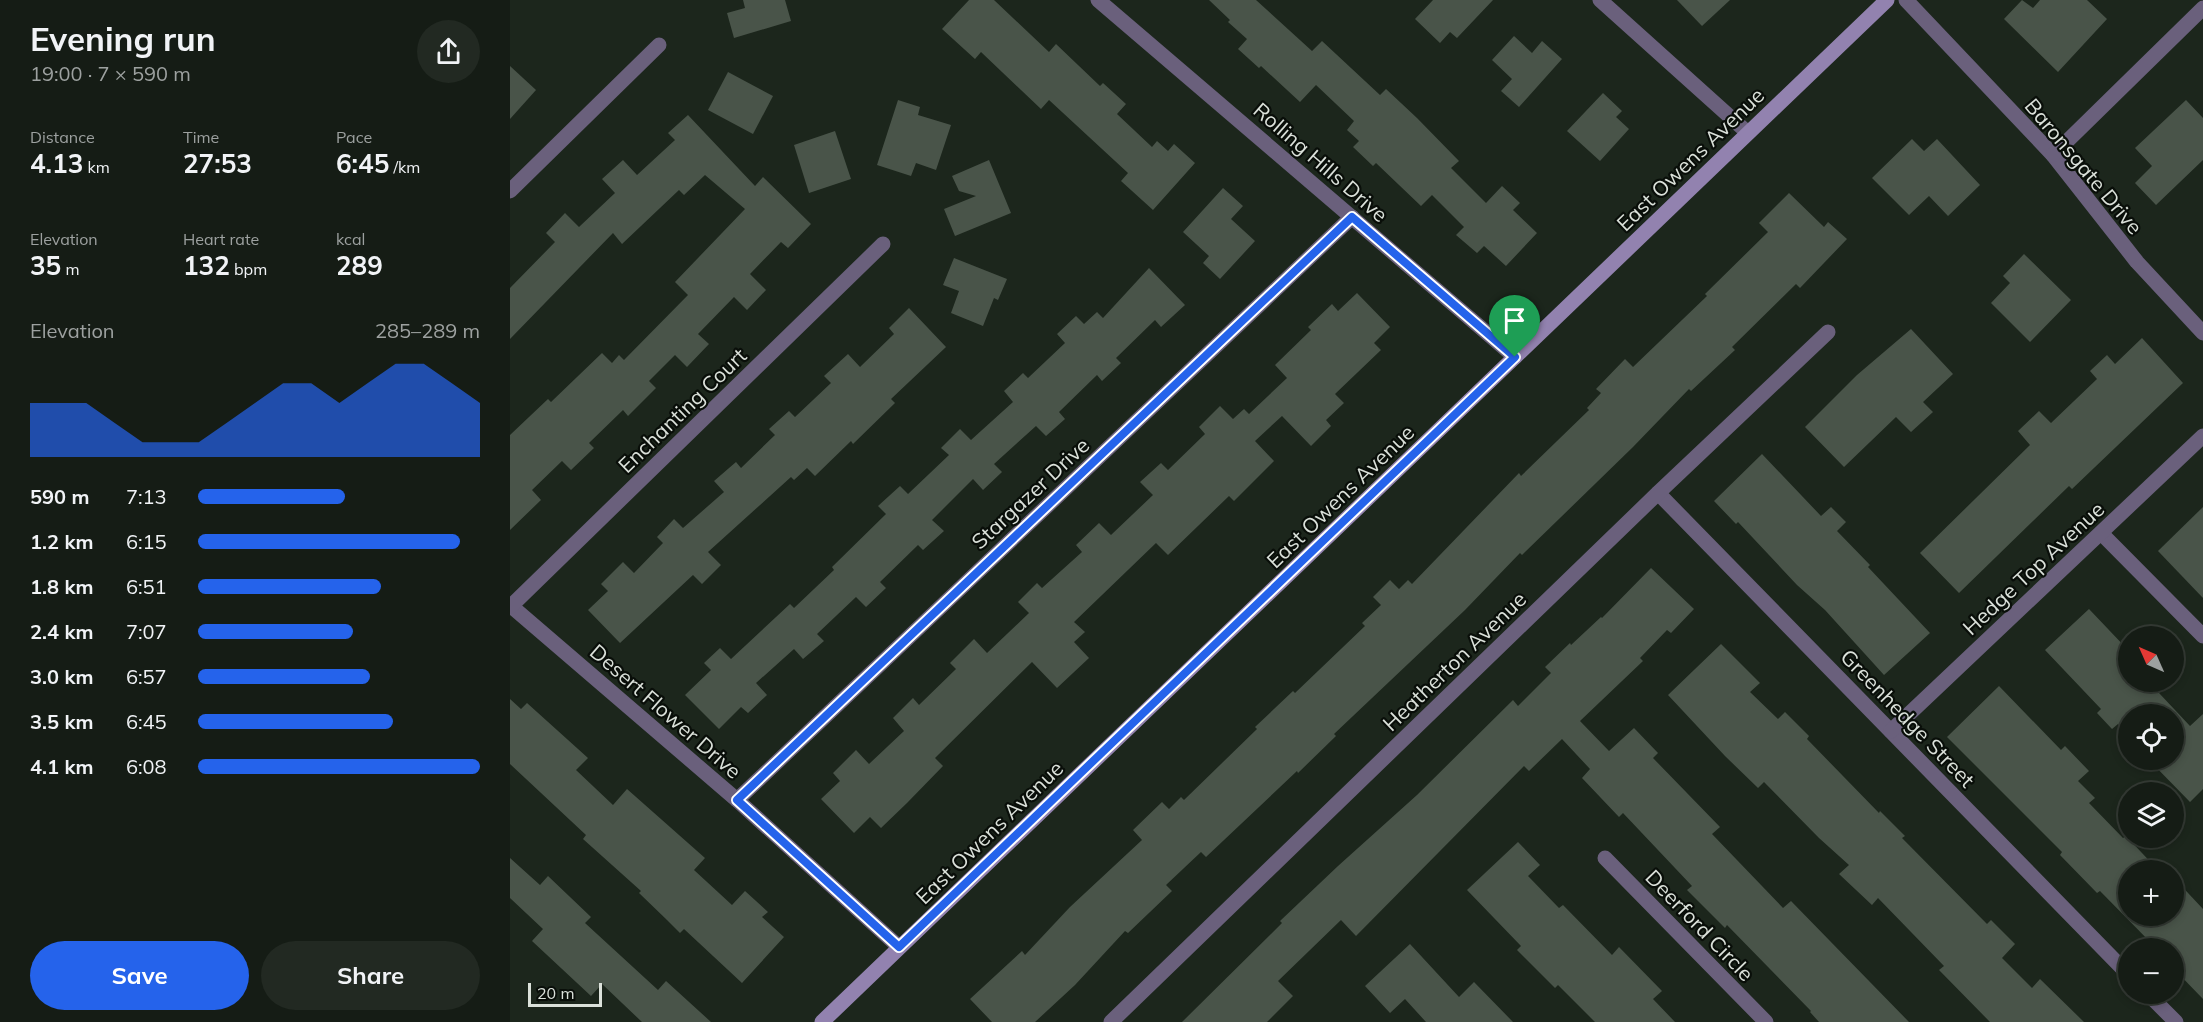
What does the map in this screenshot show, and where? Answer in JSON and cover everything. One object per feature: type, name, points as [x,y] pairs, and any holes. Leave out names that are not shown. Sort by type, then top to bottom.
[{"type":"main road","name":"East Owens Avenue","points":[[822,1022],[1887,0]]},
{"type":"street","name":"Rolling Hills Drive","points":[[1098,0],[1515,357]]},
{"type":"street","points":[[1600,0],[1748,133]]},
{"type":"street","name":"Baronsgate Drive","points":[[1906,0],[2053,155],[2137,262],[2203,333]]},
{"type":"street","points":[[2053,155],[2203,8]]},
{"type":"street","points":[[510,191],[659,45]]},
{"type":"street","name":"Stargazer Drive","points":[[737,800],[1352,217]]},
{"type":"street","name":"Enchanting Court","points":[[511,605],[883,244]]},
{"type":"street","name":"Heatherton Avenue","points":[[1111,1022],[1658,492],[1828,332]]},
{"type":"street","name":"Hedge Top Avenue","points":[[1891,731],[2203,436]]},
{"type":"street","name":"Greenhedge Street","points":[[1658,492],[2118,964]]},
{"type":"street","points":[[2101,532],[2203,636]]},
{"type":"street","name":"Desert Flower Drive","points":[[511,605],[737,800],[899,947]]},
{"type":"street","name":"Deerford Circle","points":[[1605,858],[1766,1022]]},
{"type":"street","points":[[2158,1004],[2176,1022]]},
{"type":"building","points":[[743,0],[785,0],[791,21],[734,38],[727,13],[745,8]]},
{"type":"building","points":[[969,0],[994,0],[1049,52],[1056,44],[1100,86],[1103,83],[1126,104],[1117,114],[1152,147],[1157,141],[1168,151],[1174,144],[1195,163],[1153,210],[1121,181],[1128,173],[1049,100],[1041,109],[981,52],[975,59],[942,29]]},
{"type":"building","points":[[1209,0],[1256,0],[1312,51],[1322,41],[1380,95],[1386,89],[1417,118],[1459,161],[1451,168],[1486,203],[1502,186],[1520,203],[1513,210],[1537,233],[1506,266],[1484,246],[1477,253],[1456,235],[1464,227],[1432,195],[1421,206],[1376,163],[1373,166],[1353,147],[1359,141],[1347,130],[1354,121],[1316,85],[1300,102],[1261,66],[1259,68],[1238,49],[1247,39]]},
{"type":"building","points":[[1433,0],[1493,0],[1457,38],[1450,32],[1440,43],[1415,19]]},
{"type":"building","points":[[1677,0],[1730,0],[1702,26]]},
{"type":"building","points":[[2022,0],[2033,8],[2040,0],[2087,0],[2107,19],[2058,72],[2004,19]]},
{"type":"building","points":[[1514,36],[1532,53],[1542,41],[1562,59],[1519,107],[1501,91],[1512,79],[1492,60]]},
{"type":"building","points":[[510,66],[536,90],[510,119]]},
{"type":"building","points":[[728,72],[773,96],[753,134],[708,110]]},
{"type":"building","points":[[1603,93],[1622,111],[1616,117],[1629,129],[1600,161],[1567,131]]},
{"type":"building","points":[[898,100],[920,107],[918,115],[951,125],[936,170],[916,163],[911,176],[877,165]]},
{"type":"building","points":[[2186,100],[2203,118],[2203,160],[2156,205],[2135,183],[2152,166],[2135,148]]},
{"type":"building","points":[[688,115],[755,186],[763,177],[811,224],[788,248],[781,242],[750,274],[766,290],[747,310],[734,297],[698,334],[709,344],[687,367],[675,355],[649,381],[656,388],[628,416],[623,410],[589,443],[594,448],[571,470],[562,461],[532,490],[541,500],[510,530],[510,435],[548,399],[551,402],[602,353],[612,363],[619,355],[624,360],[688,295],[675,282],[745,209],[705,175],[684,195],[679,190],[622,244],[613,233],[510,339],[510,288],[555,242],[546,233],[565,213],[579,227],[615,193],[602,179],[623,160],[637,175],[675,140],[668,133]]},
{"type":"building","points":[[835,131],[851,179],[809,193],[794,145]]},
{"type":"building","points":[[1912,139],[1924,151],[1937,139],[1980,185],[1948,216],[1929,196],[1909,215],[1872,178]]},
{"type":"building","points":[[989,160],[1011,213],[955,236],[944,209],[976,196],[959,191],[952,176]]},
{"type":"building","points":[[1223,188],[1243,206],[1231,219],[1255,241],[1220,279],[1203,263],[1209,256],[1183,232]]},
{"type":"building","points":[[1789,193],[1824,227],[1828,222],[1847,239],[1800,288],[1796,284],[1732,347],[1735,350],[1691,391],[1689,389],[1522,555],[1520,553],[1465,610],[1334,734],[1336,736],[1298,773],[1297,771],[1206,857],[1201,852],[1166,885],[1172,891],[1128,933],[1125,931],[1075,985],[1035,1022],[992,1022],[970,999],[1022,951],[1025,955],[1070,907],[1142,840],[1133,830],[1162,802],[1169,809],[1181,797],[1184,800],[1257,729],[1255,727],[1293,691],[1295,693],[1365,626],[1362,623],[1381,605],[1373,597],[1390,580],[1399,589],[1408,580],[1412,584],[1519,473],[1521,476],[1589,410],[1587,408],[1601,393],[1596,389],[1625,359],[1633,367],[1707,296],[1705,294],[1768,232],[1759,223]]},
{"type":"building","points":[[2024,254],[2071,300],[2030,342],[1991,303],[2010,283],[2003,276]]},
{"type":"building","points":[[954,258],[1007,279],[998,300],[994,298],[983,326],[951,313],[959,291],[943,285]]},
{"type":"building","points":[[1149,268],[1185,305],[1161,327],[1155,320],[1116,358],[1121,363],[1102,381],[1097,375],[1059,412],[1065,419],[1046,436],[1036,426],[994,464],[1002,472],[983,490],[973,479],[932,520],[944,531],[923,550],[918,545],[880,582],[886,588],[866,607],[856,597],[817,634],[824,641],[803,659],[794,649],[756,683],[767,695],[748,713],[741,707],[719,729],[685,695],[711,670],[704,663],[720,648],[731,659],[790,604],[794,608],[834,570],[832,567],[886,514],[878,506],[900,486],[908,494],[949,455],[941,448],[960,429],[971,440],[1013,402],[1004,391],[1023,373],[1028,378],[1065,343],[1057,334],[1076,316],[1084,324],[1097,312],[1103,318]]},
{"type":"building","points":[[1357,293],[1390,327],[1374,343],[1381,350],[1335,394],[1344,403],[1326,420],[1331,426],[1311,446],[1282,416],[1255,441],[1274,461],[1234,501],[1229,496],[1168,555],[1156,543],[1074,622],[1085,632],[1074,642],[1089,658],[1057,688],[1032,662],[935,758],[943,766],[881,828],[870,817],[854,833],[821,799],[840,781],[833,773],[856,750],[869,764],[904,731],[893,718],[913,698],[919,705],[956,669],[950,663],[974,639],[987,653],[1029,613],[1018,602],[1037,583],[1042,588],[1082,552],[1076,545],[1099,523],[1111,535],[1153,495],[1140,482],[1161,463],[1168,470],[1205,434],[1199,427],[1220,406],[1233,419],[1244,409],[1249,414],[1287,378],[1275,365],[1311,330],[1308,327],[1332,304],[1338,311]]},
{"type":"building","points":[[909,308],[946,347],[891,399],[895,403],[853,444],[851,441],[815,476],[807,468],[794,480],[791,477],[708,552],[721,565],[702,584],[693,575],[620,643],[588,610],[608,591],[601,584],[623,562],[634,573],[663,543],[657,537],[674,519],[683,528],[724,492],[714,481],[736,462],[741,468],[775,435],[769,429],[789,411],[795,417],[831,383],[824,376],[848,354],[860,367],[894,334],[889,328]]},
{"type":"building","points":[[1911,329],[1953,374],[1923,402],[1933,412],[1911,432],[1896,417],[1844,467],[1805,427],[1857,375]]},
{"type":"building","points":[[2142,338],[2183,383],[2072,489],[2069,486],[1959,593],[1920,553],[2030,445],[2018,431],[2039,411],[2051,423],[2097,379],[2090,371],[2107,355],[2115,364]]},
{"type":"building","points":[[1762,454],[1821,516],[1831,507],[1846,522],[1837,531],[1930,633],[1884,675],[1825,610],[1797,585],[1738,522],[1736,524],[1714,501]]},
{"type":"building","points":[[2203,507],[2203,598],[2158,551]]},
{"type":"building","points":[[1651,568],[1694,609],[1671,633],[1667,630],[1640,658],[1643,661],[1580,721],[1609,751],[1634,728],[1658,753],[1653,758],[1720,827],[1712,834],[1783,908],[1791,901],[1909,1022],[1819,1022],[1727,925],[1725,928],[1687,890],[1692,886],[1623,813],[1619,817],[1582,778],[1590,769],[1562,739],[1529,771],[1524,766],[1356,936],[1341,920],[1278,981],[1293,996],[1267,1022],[1182,1022],[1282,923],[1280,921],[1417,795],[1513,700],[1518,706],[1551,673],[1545,667],[1570,643],[1571,645],[1602,618]]},
{"type":"building","points":[[2089,609],[2118,639],[2118,692],[2160,692],[2169,704],[2118,704],[2118,724],[2112,729],[2097,713],[2101,709],[2045,650]]},
{"type":"building","points":[[1721,644],[1760,683],[1750,692],[1778,719],[1785,712],[1809,736],[1807,739],[1879,813],[1880,811],[1905,836],[1902,838],[1987,924],[1991,920],[2015,944],[2002,958],[2032,988],[2040,979],[2084,1022],[1990,1022],[1939,970],[1944,966],[1878,898],[1872,905],[1839,874],[1849,865],[1764,782],[1758,788],[1725,756],[1668,695]]},
{"type":"building","points":[[1999,686],[2061,750],[2065,746],[2089,771],[2078,781],[2095,798],[2089,803],[2118,833],[2118,848],[2137,848],[2149,860],[2118,860],[2118,909],[2100,891],[2097,893],[2060,855],[2062,852],[1947,737]]},
{"type":"building","points":[[510,699],[521,709],[527,703],[588,758],[576,770],[613,805],[627,789],[705,858],[694,870],[732,905],[745,891],[768,912],[762,917],[784,937],[742,983],[684,929],[680,933],[639,893],[641,891],[583,839],[586,835],[510,764]]},
{"type":"building","points":[[2203,714],[2203,789],[2190,802],[2184,796],[2184,782],[2170,782],[2159,770],[2184,770],[2184,720],[2190,726]]},
{"type":"building","points":[[1518,842],[1540,865],[1528,876],[1559,908],[1563,905],[1612,955],[1619,947],[1662,991],[1653,999],[1675,1022],[1595,1022],[1558,985],[1555,988],[1517,950],[1521,946],[1467,890]]},
{"type":"building","points":[[510,858],[540,885],[548,876],[591,917],[585,923],[658,990],[666,981],[711,1022],[642,1022],[602,984],[591,996],[532,941],[543,929],[510,898]]},
{"type":"building","points":[[2184,889],[2203,909],[2203,999],[2184,979],[2184,938],[2146,938],[2134,926],[2184,926]]},
{"type":"building","points":[[1410,944],[1459,997],[1474,982],[1513,1022],[1426,1022],[1405,999],[1390,1013],[1365,986]]},
{"type":"route","points":[[1352,217],[1515,357],[899,947],[737,800],[1352,217]]}]
